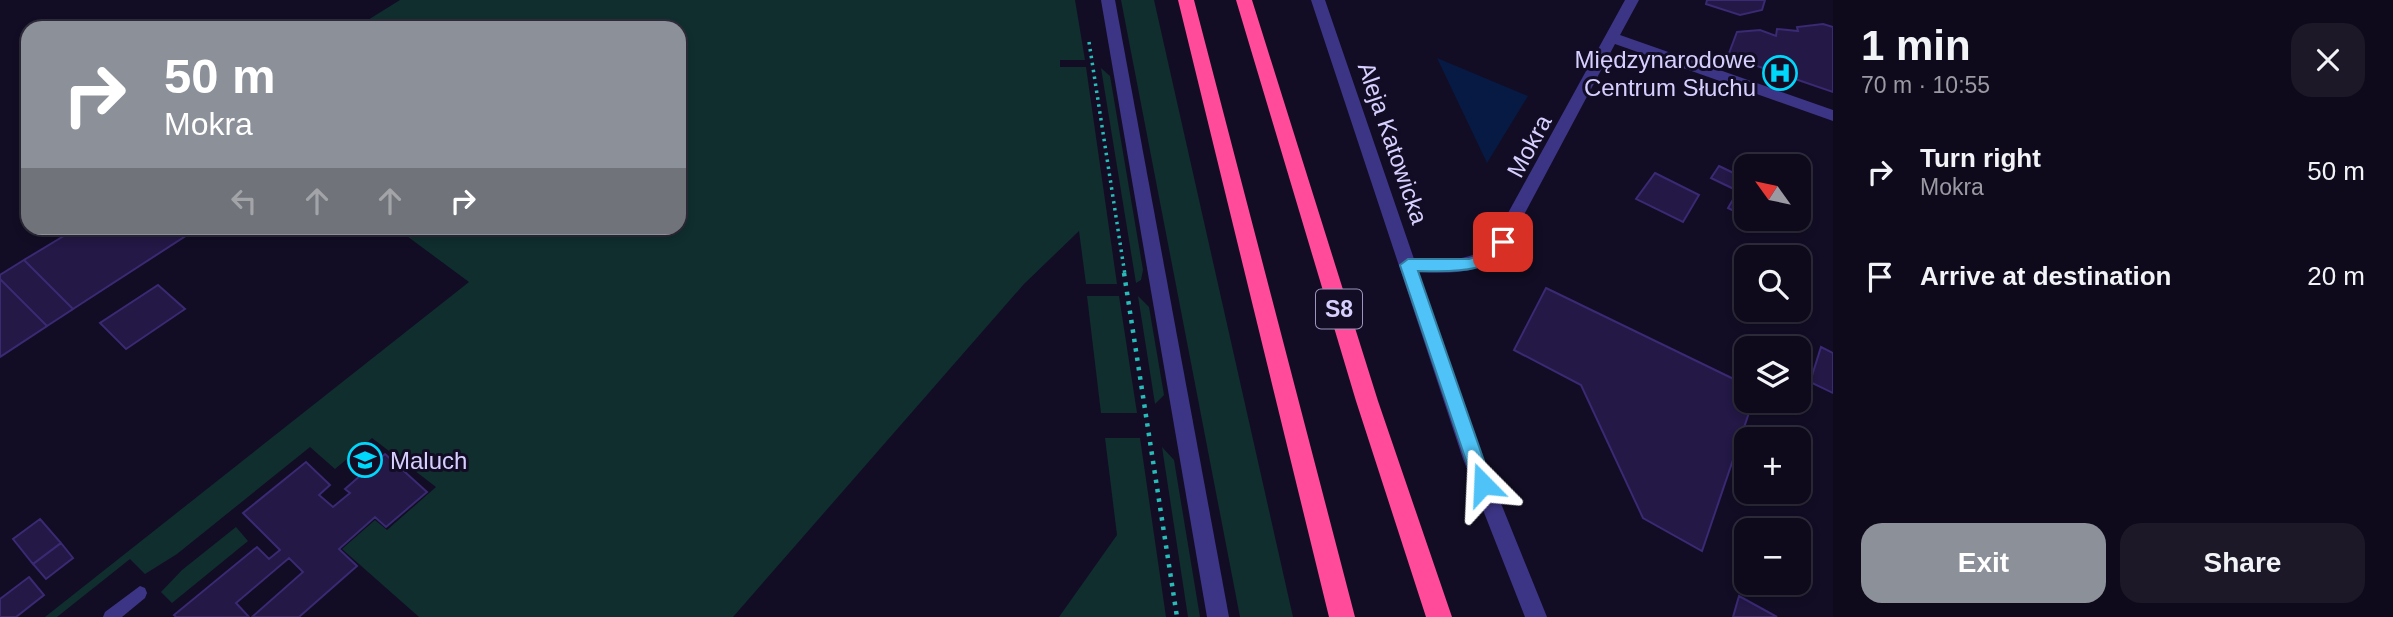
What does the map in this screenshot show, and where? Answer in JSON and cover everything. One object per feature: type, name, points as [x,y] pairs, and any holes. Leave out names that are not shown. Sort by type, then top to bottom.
[{"type":"highway","points":[[1186,0],[1342,617]]},
{"type":"highway","name":"S8","points":[[1244,0],[1367,401],[1439,617]]},
{"type":"street","points":[[1108,0],[1218,617]]},
{"type":"street","name":"Aleja Katowicka","points":[[1318,0],[1473,459],[1536,617]]},
{"type":"street","name":"Mokra","points":[[1408,265],[1469,265],[1493,254],[1503,242],[1632,0]]},
{"type":"street","points":[[1613,38],[1833,116]]},
{"type":"lane","points":[[110,617],[140,593]]},
{"type":"path","points":[[1088,36],[1177,617]]},
{"type":"green space","points":[[400,0],[1075,0],[1085,60],[1060,60],[1060,67],[1086,67],[1117,284],[1086,284],[1079,231],[1024,284],[733,617],[419,617],[342,549],[375,520],[387,530],[436,487],[372,438],[335,469],[310,447],[177,554],[145,574],[130,559],[57,617],[45,617],[469,282],[405,235],[686,235],[686,21],[366,21]]},
{"type":"green space","points":[[1121,0],[1154,0],[1293,617],[1240,617]]},
{"type":"green space","points":[[1101,68],[1110,76],[1143,270],[1141,280],[1136,283]]},
{"type":"green space","points":[[1087,296],[1119,296],[1137,413],[1101,413]]},
{"type":"green space","points":[[1138,296],[1149,307],[1164,395],[1155,404]]},
{"type":"green space","points":[[1105,438],[1140,438],[1166,617],[1059,617],[1117,535]]},
{"type":"green space","points":[[1162,447],[1174,460],[1200,617],[1188,617]]},
{"type":"green space","points":[[236,527],[248,541],[172,603],[161,592],[182,570]]},
{"type":"water","points":[[1437,58],[1528,96],[1487,163]]},
{"type":"building","points":[[1707,0],[1765,0],[1762,10],[1740,15],[1706,4]]},
{"type":"building","points":[[1823,24],[1833,27],[1833,92],[1728,56],[1737,32],[1760,30],[1776,36],[1777,29],[1798,31],[1797,27]]},
{"type":"building","points":[[1719,166],[1734,173],[1734,189],[1711,178]]},
{"type":"building","points":[[1655,173],[1699,195],[1683,222],[1636,199]]},
{"type":"building","points":[[1734,198],[1734,211],[1728,208]]},
{"type":"building","points":[[65,235],[187,235],[73,309],[24,260]]},
{"type":"building","points":[[24,260],[73,309],[47,326],[0,279],[0,275]]},
{"type":"building","points":[[0,279],[47,326],[0,357]]},
{"type":"building","points":[[158,285],[185,309],[126,349],[100,323]]},
{"type":"building","points":[[1546,288],[1734,379],[1734,413],[1749,413],[1744,427],[1734,427],[1734,457],[1702,551],[1643,518],[1581,385],[1514,350]]},
{"type":"building","points":[[1821,347],[1833,353],[1833,393],[1811,382]]},
{"type":"building","points":[[385,454],[427,492],[386,527],[375,517],[339,549],[357,566],[299,617],[252,617],[303,572],[289,558],[236,603],[249,617],[174,615],[257,547],[269,559],[280,550],[243,513],[306,462],[330,485],[319,495],[333,507],[350,493],[345,489]]},
{"type":"building","points":[[40,519],[61,543],[33,564],[13,539]]},
{"type":"building","points":[[61,543],[73,558],[46,579],[33,564]]},
{"type":"building","points":[[29,577],[44,595],[16,617],[0,617],[0,599]]},
{"type":"building","points":[[1739,596],[1777,617],[1733,617]]},
{"type":"place","name":"Międzynarodowe Centrum Słuchu","points":[[1780,73]]},
{"type":"place","name":"Maluch","points":[[365,460]]},
{"type":"route","points":[[1483,484],[1408,265],[1469,265],[1486,259],[1503,242]]}]
